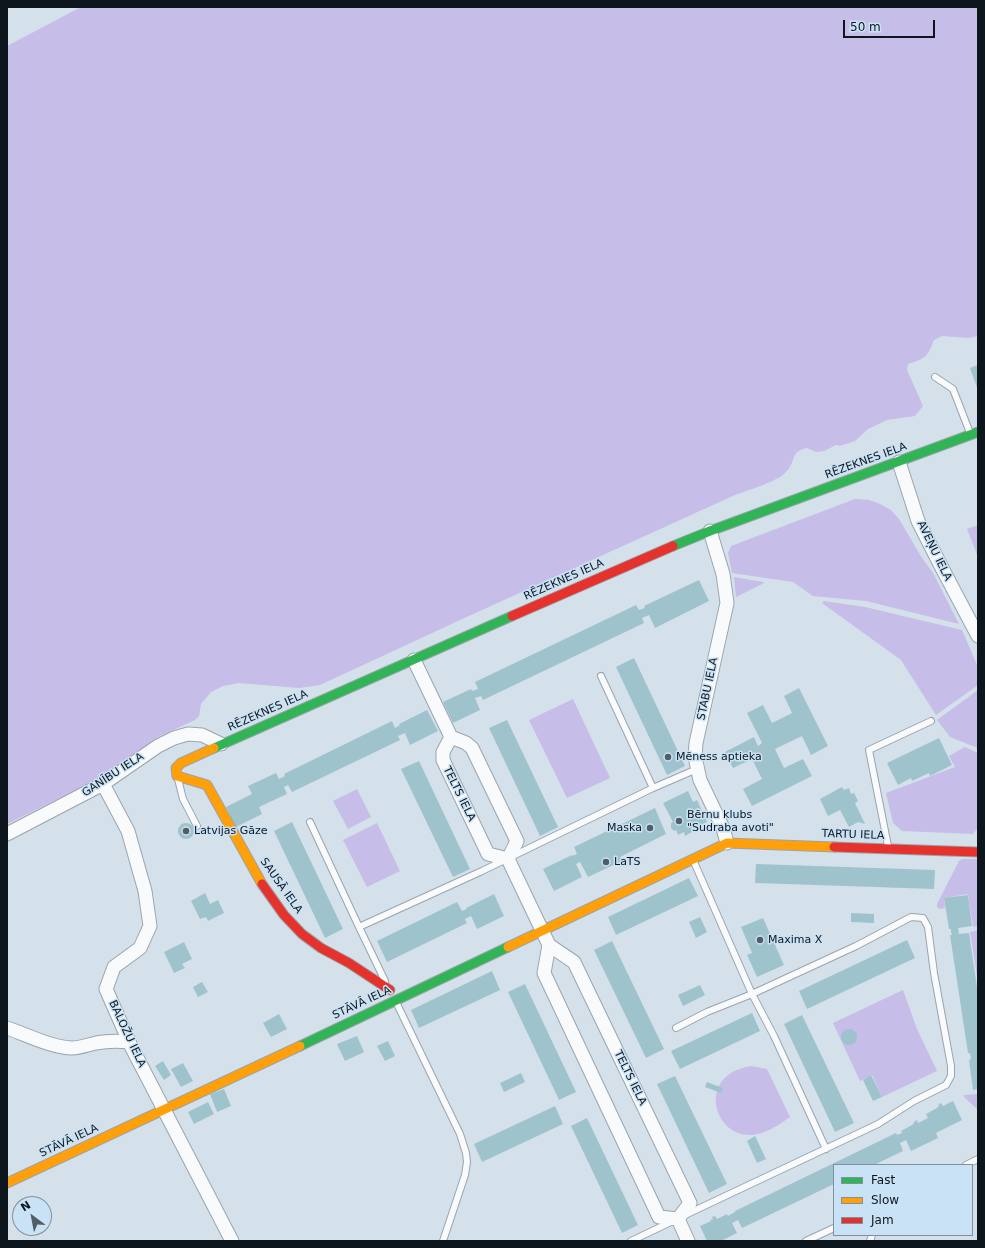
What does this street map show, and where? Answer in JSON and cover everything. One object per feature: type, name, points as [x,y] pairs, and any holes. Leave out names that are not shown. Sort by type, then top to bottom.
[{"type":"street","name":"RĒZEKNES IELA","points":[[177,776],[176,768],[181,763],[221,744],[630,564],[710,531],[974,433]]},
{"type":"street","name":"AVEŅU IELA","points":[[899,462],[918,520],[978,636]]},
{"type":"street","name":"STABU IELA","points":[[710,531],[723,574],[727,603],[696,743],[695,757],[700,780],[723,828],[727,843]]},
{"type":"street","points":[[414,660],[451,737],[466,743],[472,748],[517,841],[508,859],[549,945],[544,973],[635,1167],[659,1217],[678,1219],[688,1241]]},
{"type":"street","name":"GANĪBU IELA","points":[[7,834],[103,784],[158,746],[174,738],[188,734],[202,735],[221,744]]},
{"type":"street","name":"TELTS IELA","points":[[451,737],[443,752],[443,760],[488,854],[508,859]]},
{"type":"street","name":"SAUSĀ IELA","points":[[177,776],[207,786],[261,882],[284,915],[302,934],[321,948],[349,963],[390,990]]},
{"type":"street","name":"BALOŽU IELA","points":[[103,784],[128,831],[145,891],[150,926],[140,948],[114,967],[106,990],[129,1042],[163,1110],[232,1241]]},
{"type":"street","name":"TARTU IELA","points":[[727,843],[978,852]]},
{"type":"street","name":"STĀVĀ IELA","points":[[7,1183],[727,843]]},
{"type":"street","name":"TELTS IELA","points":[[549,945],[574,962],[690,1203],[678,1219]]},
{"type":"street","points":[[7,1028],[59,1046],[70,1048],[115,1040],[129,1042]]},
{"type":"lane","points":[[935,377],[953,389],[974,433]]},
{"type":"lane","points":[[601,676],[653,788]]},
{"type":"lane","points":[[888,848],[869,750],[931,721]]},
{"type":"lane","points":[[359,927],[508,859],[653,788],[697,769]]},
{"type":"lane","points":[[177,776],[183,799],[197,826]]},
{"type":"lane","points":[[310,822],[359,927],[460,1134],[466,1153],[467,1162],[465,1175],[443,1241]]},
{"type":"lane","points":[[693,859],[752,994],[774,1036],[826,1149]]},
{"type":"lane","points":[[631,1241],[878,1124],[914,1101],[946,1085],[951,1076],[951,1066],[934,973],[928,927],[923,918],[911,917],[856,946],[752,994],[707,1012],[676,1028]]},
{"type":"lane","points":[[968,1164],[978,1159]]},
{"type":"lane","points":[[806,1241],[833,1228]]},
{"type":"shaded area","points":[[81,7],[978,7],[978,336],[968,338],[942,336],[934,340],[926,356],[908,364],[907,370],[923,406],[915,416],[887,420],[868,429],[855,441],[840,446],[836,445],[824,451],[816,452],[807,448],[801,450],[795,454],[786,472],[776,479],[735,495],[320,685],[299,688],[239,683],[223,686],[211,692],[201,704],[199,716],[195,720],[158,737],[104,776],[7,824],[7,46]]},
{"type":"shaded area","points":[[855,499],[869,500],[880,504],[891,510],[899,519],[922,558],[933,573],[959,624],[866,601],[813,596],[793,582],[732,573],[728,553],[731,546]]},
{"type":"shaded area","points":[[978,525],[978,557],[967,529]]},
{"type":"shaded area","points":[[734,577],[763,582],[764,583],[736,597]]},
{"type":"shaded area","points":[[824,601],[865,607],[962,630],[978,667],[978,685],[936,715],[901,660],[822,603]]},
{"type":"shaded area","points":[[978,690],[978,748],[950,737],[937,720]]},
{"type":"shaded area","points":[[573,699],[610,778],[567,798],[529,720]]},
{"type":"shaded area","points":[[965,747],[978,753],[978,828],[973,834],[902,831],[893,823],[886,793],[955,767],[949,756]]},
{"type":"shaded area","points":[[357,789],[371,817],[348,829],[333,801]]},
{"type":"shaded area","points":[[377,823],[400,871],[367,887],[343,840]]},
{"type":"shaded area","points":[[962,859],[978,859],[978,926],[973,927],[968,894],[944,898],[945,908],[940,909],[937,907],[937,904],[959,861]]},
{"type":"shaded area","points":[[978,930],[978,982],[970,932]]},
{"type":"shaded area","points":[[903,990],[917,1029],[937,1071],[882,1097],[872,1075],[860,1081],[833,1023]]},
{"type":"shaded area","points":[[751,1066],[767,1069],[790,1117],[775,1127],[762,1133],[743,1134],[731,1129],[722,1119],[717,1107],[716,1094],[722,1082],[733,1072]]},
{"type":"shaded area","points":[[978,1094],[978,1110],[964,1097],[964,1095]]},
{"type":"building","points":[[978,365],[978,390],[970,368]]},
{"type":"building","points":[[699,580],[709,601],[655,628],[649,615],[642,618],[644,623],[483,700],[481,696],[475,698],[480,710],[453,723],[443,702],[471,689],[472,691],[478,689],[475,682],[636,605],[639,610],[645,608],[644,606]]},
{"type":"building","points":[[634,658],[685,766],[667,775],[616,667]]},
{"type":"building","points":[[799,688],[828,746],[811,755],[802,736],[775,749],[784,768],[803,759],[812,776],[752,806],[743,789],[762,779],[752,759],[733,768],[725,752],[754,737],[758,746],[762,743],[747,713],[763,705],[772,723],[792,713],[784,696]]},
{"type":"building","points":[[427,710],[438,731],[410,745],[405,733],[398,736],[400,740],[292,792],[288,785],[284,787],[287,794],[259,807],[262,814],[236,827],[226,807],[252,794],[248,786],[276,773],[279,779],[285,776],[284,774],[392,721],[395,728],[400,725],[399,724]]},
{"type":"building","points":[[507,720],[558,827],[540,836],[489,728]]},
{"type":"building","points":[[939,738],[952,765],[930,776],[929,773],[912,781],[911,778],[898,785],[887,763]]},
{"type":"building","points":[[419,761],[470,869],[453,877],[401,769]]},
{"type":"building","points":[[842,787],[844,790],[849,788],[851,794],[854,793],[858,801],[855,803],[865,824],[858,822],[849,827],[840,810],[828,816],[820,799]]},
{"type":"building","points":[[688,791],[693,802],[697,800],[707,822],[691,829],[692,832],[685,836],[684,832],[678,835],[676,830],[674,831],[671,828],[671,823],[673,822],[663,803]]},
{"type":"building","points":[[655,808],[666,834],[620,857],[622,861],[588,877],[580,862],[576,864],[582,877],[554,891],[543,869],[577,854],[574,847]]},
{"type":"building","points":[[292,822],[343,929],[325,938],[274,831]]},
{"type":"building","name":"Latvijas Gāze","points":[[186,823],[192,825],[194,831],[192,837],[186,839],[180,837],[178,831],[180,825]]},
{"type":"building","points":[[756,864],[935,870],[934,889],[755,883]]},
{"type":"building","points":[[689,878],[698,896],[616,935],[608,917]]},
{"type":"building","points":[[205,893],[210,904],[218,900],[224,913],[208,921],[206,917],[200,919],[191,901]]},
{"type":"building","points":[[494,894],[504,916],[477,929],[471,916],[465,919],[467,923],[387,962],[377,941],[457,902],[462,911]]},
{"type":"building","points":[[968,895],[972,926],[958,928],[959,934],[969,933],[978,994],[978,1089],[973,1090],[969,1060],[971,1059],[970,1053],[968,1053],[950,935],[952,935],[951,929],[949,929],[944,898]]},
{"type":"building","points":[[851,913],[874,914],[874,923],[851,922]]},
{"type":"building","points":[[700,917],[707,932],[696,938],[689,922]]},
{"type":"building","name":"Maxima X","points":[[763,918],[784,965],[757,977],[747,955],[752,953],[741,927]]},
{"type":"building","points":[[907,940],[915,958],[807,1009],[799,991]]},
{"type":"building","points":[[612,941],[664,1049],[646,1058],[594,950]]},
{"type":"building","points":[[184,942],[192,959],[182,964],[185,968],[174,973],[164,952]]},
{"type":"building","points":[[492,971],[500,990],[419,1028],[411,1010]]},
{"type":"building","points":[[202,982],[208,992],[198,997],[193,987]]},
{"type":"building","points":[[525,984],[576,1092],[559,1100],[508,992]]},
{"type":"building","points":[[700,985],[705,995],[683,1006],[678,995]]},
{"type":"building","points":[[752,1013],[760,1031],[680,1069],[671,1051]]},
{"type":"building","points":[[279,1014],[287,1029],[271,1037],[263,1023]]},
{"type":"building","points":[[802,1015],[854,1123],[835,1132],[784,1024]]},
{"type":"building","points":[[846,1029],[852,1029],[857,1034],[855,1043],[852,1045],[846,1045],[841,1040],[841,1034]]},
{"type":"building","points":[[357,1036],[364,1052],[345,1061],[337,1044]]},
{"type":"building","points":[[388,1041],[395,1056],[385,1061],[377,1046]]},
{"type":"building","points":[[163,1061],[171,1075],[164,1080],[155,1066]]},
{"type":"building","points":[[183,1063],[193,1081],[181,1087],[171,1069]]},
{"type":"building","points":[[521,1073],[525,1082],[504,1092],[500,1083]]},
{"type":"building","points":[[871,1075],[882,1097],[873,1101],[863,1080]]},
{"type":"building","points":[[675,1076],[727,1184],[709,1193],[657,1084]]},
{"type":"building","points":[[707,1082],[723,1088],[721,1093],[705,1087]]},
{"type":"building","points":[[224,1089],[231,1106],[217,1112],[210,1094]]},
{"type":"building","points":[[953,1101],[962,1120],[936,1133],[938,1138],[911,1151],[906,1140],[900,1143],[903,1151],[876,1164],[833,1164],[833,1184],[742,1228],[738,1220],[732,1223],[737,1233],[721,1241],[707,1241],[700,1226],[711,1221],[710,1220],[713,1219],[712,1217],[715,1216],[717,1219],[727,1214],[728,1216],[735,1211],[896,1133],[897,1135],[902,1133],[901,1131],[912,1125],[917,1120],[918,1123],[928,1118],[926,1114],[937,1108],[941,1103],[943,1106]]},
{"type":"building","points":[[208,1102],[214,1114],[194,1124],[188,1112]]},
{"type":"building","points":[[555,1106],[563,1124],[482,1162],[474,1144]]},
{"type":"building","points":[[587,1118],[638,1225],[622,1233],[571,1126]]},
{"type":"building","points":[[755,1136],[766,1159],[757,1163],[747,1141]]},
{"type":"traffic: fast","points":[[673,546],[978,432]]},
{"type":"traffic: fast","points":[[214,748],[512,616]]},
{"type":"traffic: fast","points":[[300,1046],[508,947]]},
{"type":"traffic: slow","points":[[214,748],[181,763],[176,768],[177,776],[207,785],[262,884]]},
{"type":"traffic: slow","points":[[508,947],[727,843],[834,847]]},
{"type":"traffic: slow","points":[[7,1183],[300,1046]]},
{"type":"traffic: jam","points":[[512,616],[673,546]]},
{"type":"traffic: jam","points":[[834,847],[978,852]]},
{"type":"traffic: jam","points":[[262,884],[284,915],[302,934],[321,948],[349,963],[390,990]]},
{"type":"place","name":"Mēness aptieka","points":[[668,757]]},
{"type":"place","name":"Bērnu klubs \"Sudraba avoti\"","points":[[679,821]]},
{"type":"place","name":"Maska","points":[[650,828]]},
{"type":"place","name":"Latvijas Gāze","points":[[186,831]]},
{"type":"place","name":"LaTS","points":[[606,862]]},
{"type":"place","name":"Maxima X","points":[[760,940]]}]
